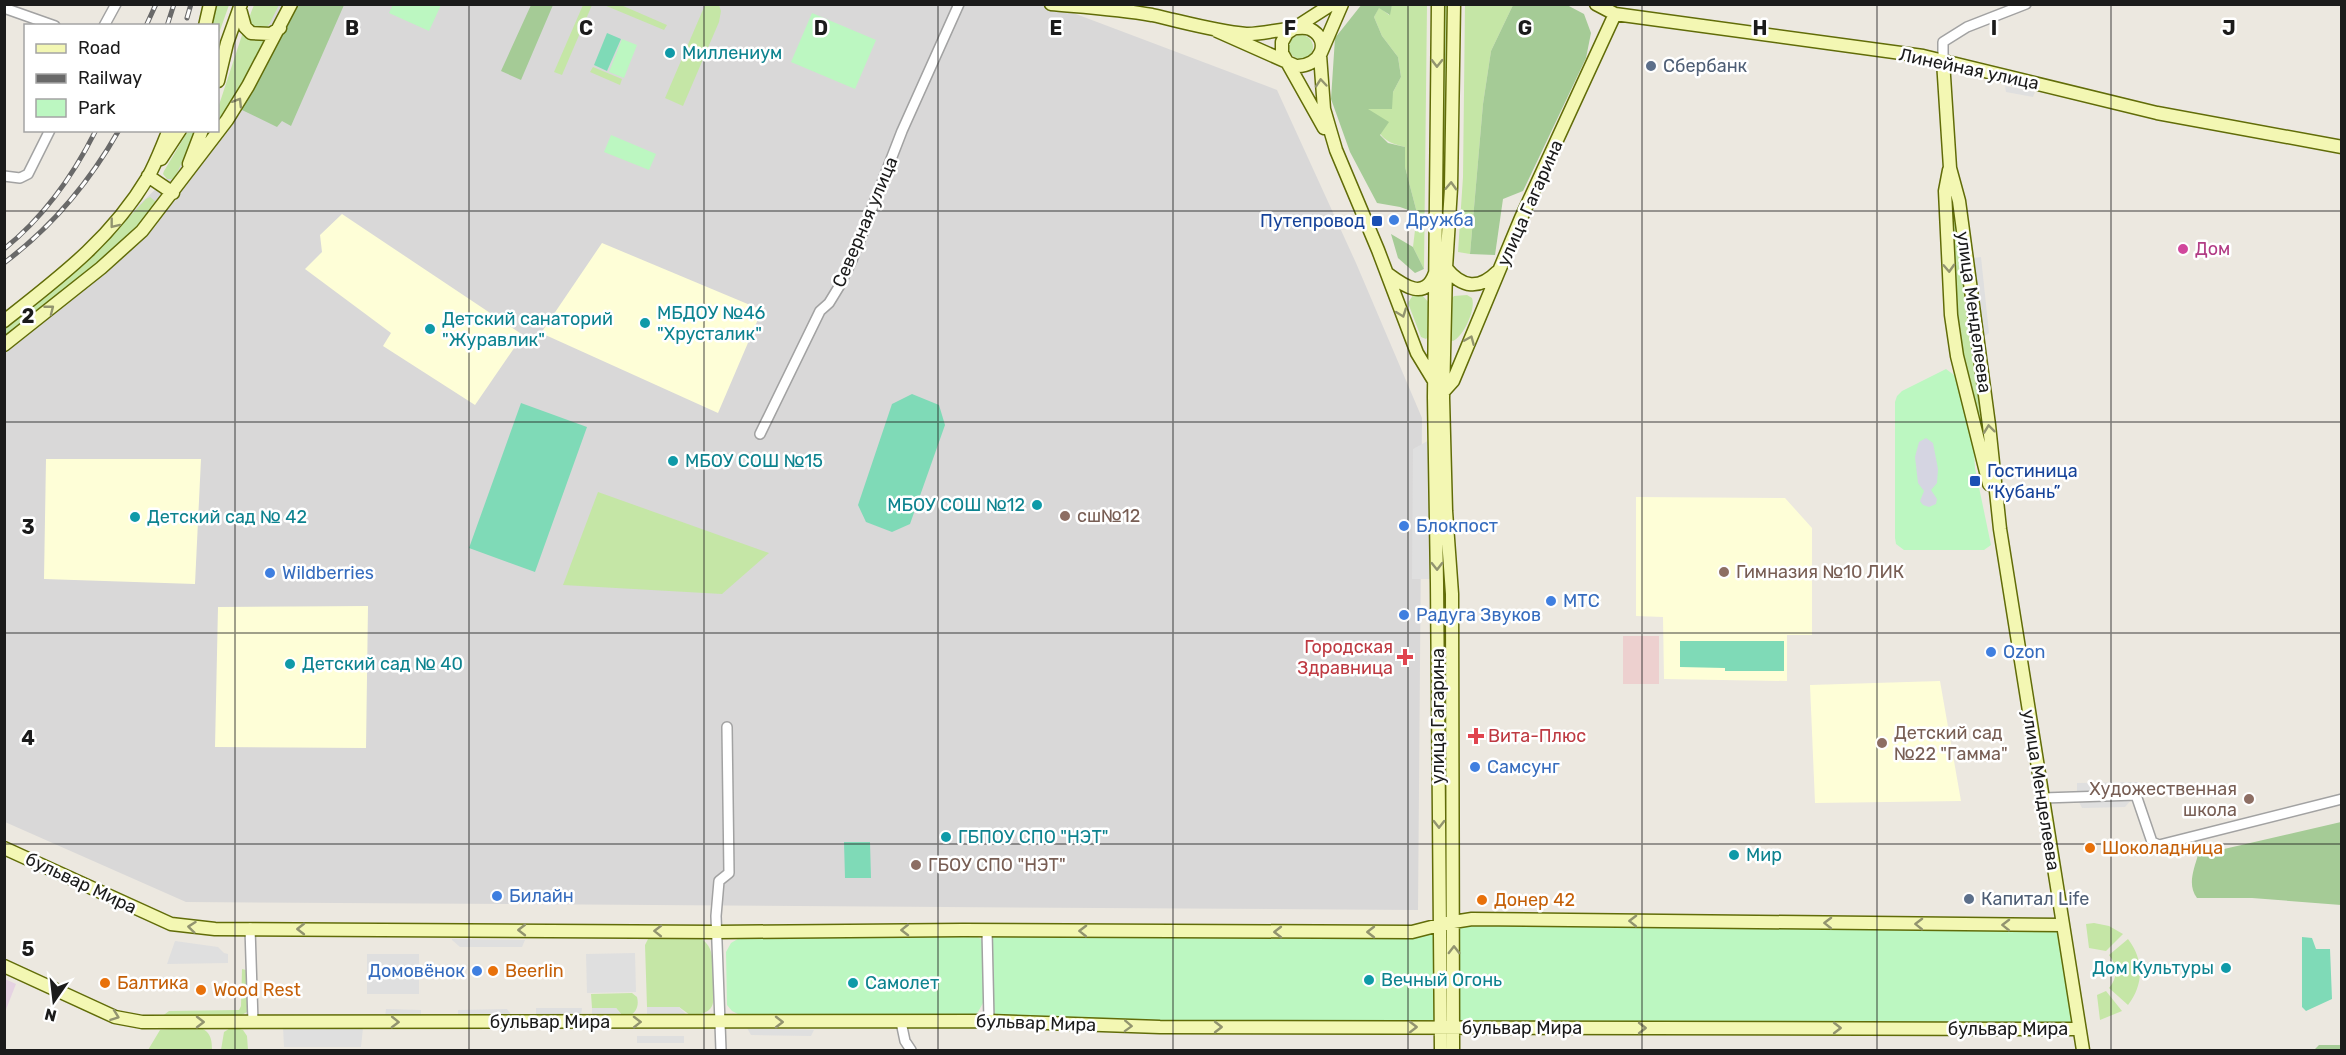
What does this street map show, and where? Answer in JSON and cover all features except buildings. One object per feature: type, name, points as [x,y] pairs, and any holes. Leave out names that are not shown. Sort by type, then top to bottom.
[{"type":"main road","points":[[205,24],[210,4]]},
{"type":"main road","points":[[219,131],[248,86],[291,4]]},
{"type":"main road","points":[[1052,4],[1120,10],[1217,31],[1267,34],[1297,27],[1308,28],[1317,34],[1322,44],[1320,55]]},
{"type":"main road","points":[[1288,62],[1282,52],[1282,42],[1287,33],[1332,4]]},
{"type":"main road","points":[[1217,31],[1296,66],[1306,67],[1314,63],[1320,55],[1342,4]]},
{"type":"main road","name":"улица Гагарина","points":[[1438,4],[1446,512],[1452,594],[1454,921],[1447,1028],[1441,1050]]},
{"type":"main road","name":"улица Гагарина","points":[[1453,1050],[1447,1028],[1440,925],[1434,382],[1441,269],[1451,188],[1454,4]]},
{"type":"main road","name":"Линейная улица","points":[[1596,4],[1615,14],[1911,54],[2157,113],[2342,147]]},
{"type":"main road","points":[[241,7],[245,27],[251,33],[271,33],[280,28]]},
{"type":"main road","points":[[219,59],[241,7]]},
{"type":"main road","name":"улица Гагарина","points":[[1444,392],[1453,381],[1500,268],[1615,14]]},
{"type":"main road","points":[[219,77],[227,43]]},
{"type":"main road","name":"улица Гагарина","points":[[1320,55],[1324,109],[1336,150]]},
{"type":"main road","name":"улица Менделеева","points":[[1943,61],[1950,168],[1959,201],[1989,425],[2000,529],[2083,1050]]},
{"type":"main road","name":"улица Гагарина","points":[[1288,62],[1336,150],[1388,274],[1417,353],[1434,382]]},
{"type":"main road","points":[[148,176],[168,132]]},
{"type":"main road","points":[[4,321],[88,253],[123,212],[179,132]]},
{"type":"main road","points":[[176,188],[201,132]]},
{"type":"main road","points":[[4,345],[122,250],[142,231],[218,132]]},
{"type":"main road","name":"улица Менделеева","points":[[1950,168],[1944,190],[1951,315],[1957,356],[2000,529]]},
{"type":"main road","points":[[148,176],[176,188]]},
{"type":"main road","points":[[1388,274],[1417,289],[1425,288],[1441,269],[1464,284],[1475,284],[1488,281],[1500,268]]},
{"type":"main road","name":"бульвар Мира","points":[[4,848],[171,924],[203,929],[1412,932],[1454,921],[1472,919],[2062,926]]},
{"type":"main road","name":"бульвар Мира","points":[[4,966],[121,1019],[142,1022],[989,1021],[1160,1027],[2079,1029]]},
{"type":"street","points":[[105,24],[116,4]]},
{"type":"street","name":"Северная улица","points":[[760,434],[820,311],[829,303],[852,261],[902,131],[959,4]]},
{"type":"street","points":[[1943,61],[1943,42],[1967,27],[2026,4]]},
{"type":"street","points":[[4,8],[49,24]]},
{"type":"street","points":[[4,176],[20,178],[28,174],[49,132]]},
{"type":"street","points":[[721,1050],[717,932],[719,881],[729,873],[727,727]]},
{"type":"street","points":[[2043,798],[2136,795],[2151,842],[2159,845],[2342,799]]},
{"type":"street","points":[[250,928],[253,1022]]},
{"type":"street","points":[[987,930],[989,1021]]},
{"type":"street","points":[[901,1022],[905,1041],[911,1050]]},
{"type":"shaded area","points":[[1362,4],[1392,5],[1390,15],[1379,8],[1374,17],[1382,36],[1398,57],[1401,77],[1393,92],[1392,109],[1368,109],[1389,122],[1380,135],[1388,143],[1405,147],[1405,167],[1417,213],[1377,203],[1350,152],[1331,99],[1335,38]]},
{"type":"shaded area","points":[[274,5],[1052,5],[1277,90],[1356,263],[1422,418],[1418,910],[186,902],[5,822],[5,332],[216,132],[219,132]]},
{"type":"shaded area","points":[[294,5],[344,5],[291,126],[282,121],[277,127],[242,110],[241,107]]},
{"type":"shaded area","points":[[531,5],[553,5],[521,80],[501,71]]},
{"type":"shaded area","points":[[1513,5],[1567,5],[1584,14],[1591,33],[1586,58],[1523,191],[1503,199],[1495,255],[1470,254],[1483,104],[1491,51]]},
{"type":"shaded area","points":[[2005,86],[2035,92],[2033,97],[2006,92]]},
{"type":"shaded area","points":[[342,214],[523,335],[475,405],[383,346],[391,333],[305,269],[322,252],[320,235]]},
{"type":"shaded area","points":[[1391,234],[1413,247],[1424,269],[1415,273],[1398,258]]},
{"type":"shaded area","points":[[602,243],[762,310],[718,413],[541,333]]},
{"type":"shaded area","points":[[1981,257],[1989,333],[1982,338],[1973,258]]},
{"type":"shaded area","points":[[1435,437],[1433,579],[1412,579],[1413,449]]},
{"type":"shaded area","points":[[1926,438],[1933,443],[1938,469],[1937,483],[1931,490],[1937,499],[1936,504],[1929,507],[1920,501],[1924,491],[1918,483],[1915,457],[1919,442]]},
{"type":"shaded area","points":[[46,459],[201,459],[195,584],[44,579]]},
{"type":"shaded area","name":"Гимназия №10 ЛИК","points":[[1636,497],[1785,498],[1812,528],[1812,635],[1787,635],[1787,681],[1664,679],[1663,617],[1636,616]]},
{"type":"shaded area","points":[[368,606],[366,748],[215,747],[218,607]]},
{"type":"shaded area","points":[[1623,636],[1659,636],[1659,684],[1623,684]]},
{"type":"shaded area","name":"Детский сад №22 \"Гамма\"","points":[[1940,681],[1961,801],[1815,803],[1810,685]]},
{"type":"shaded area","points":[[2138,782],[2139,790],[2077,791],[2077,783]]},
{"type":"shaded area","points":[[2131,800],[2125,807],[2082,808],[2079,802]]},
{"type":"shaded area","points":[[2341,822],[2341,905],[2252,898],[2197,898],[2194,893],[2192,877],[2198,855]]},
{"type":"shaded area","points":[[452,940],[525,940],[522,947],[460,947]]},
{"type":"shaded area","points":[[175,941],[218,947],[228,954],[228,963],[167,964]]},
{"type":"shaded area","points":[[635,953],[636,992],[587,993],[586,954]]},
{"type":"shaded area","points":[[367,954],[419,954],[419,994],[367,994]]},
{"type":"shaded area","points":[[5,979],[16,984],[5,1012]]},
{"type":"shaded area","points":[[647,1007],[679,1007],[687,1015],[647,1015]]},
{"type":"shaded area","points":[[536,1008],[582,1008],[581,1015],[536,1015]]},
{"type":"shaded area","points":[[592,1008],[616,1008],[622,1015],[592,1015]]},
{"type":"shaded area","points":[[386,1009],[421,1010],[421,1018],[385,1017]]},
{"type":"shaded area","points":[[507,1009],[512,1016],[458,1016],[458,1010]]},
{"type":"shaded area","points":[[283,1027],[363,1028],[361,1047],[284,1047]]},
{"type":"shaded area","points":[[747,1028],[814,1030],[811,1036],[751,1035]]},
{"type":"shaded area","points":[[637,1036],[684,1036],[684,1043],[637,1043]]},
{"type":"shaded area","points":[[2319,1045],[2341,1045],[2341,1050],[2314,1050]]},
{"type":"green space","points":[[393,4],[441,5],[429,31],[389,13]]},
{"type":"green space","points":[[1449,4],[1443,243],[1440,243],[1443,5]]},
{"type":"green space","points":[[213,5],[229,5],[219,33],[219,24],[208,24]]},
{"type":"green space","points":[[254,5],[279,5],[269,25],[264,29],[253,28],[250,23]]},
{"type":"green space","points":[[583,5],[592,5],[562,75],[554,72]]},
{"type":"green space","points":[[604,5],[621,5],[667,25],[664,30]]},
{"type":"green space","points":[[705,5],[719,5],[721,11],[719,22],[683,106],[665,98]]},
{"type":"green space","points":[[1392,5],[1427,5],[1424,269],[1413,247],[1417,213],[1405,167],[1405,147],[1389,142],[1380,134],[1367,109],[1393,92],[1401,77],[1398,57],[1382,36],[1374,17],[1379,7],[1389,15]]},
{"type":"green space","points":[[1465,5],[1513,5],[1491,51],[1483,104],[1470,254],[1458,252],[1463,177]]},
{"type":"green space","points":[[812,13],[876,40],[855,89],[791,62]]},
{"type":"green space","points":[[243,32],[255,39],[270,39],[219,124],[219,105]]},
{"type":"green space","points":[[607,33],[621,39],[607,71],[594,65]]},
{"type":"green space","points":[[1301,35],[1306,36],[1312,42],[1312,52],[1306,58],[1301,59],[1296,58],[1290,52],[1289,47],[1290,42],[1296,36]]},
{"type":"green space","points":[[622,39],[637,45],[624,78],[609,72]]},
{"type":"green space","points":[[593,67],[622,79],[620,85],[590,72]]},
{"type":"green space","points":[[187,132],[197,132],[174,179],[167,179],[163,174]]},
{"type":"green space","points":[[611,135],[656,154],[649,170],[604,152]]},
{"type":"green space","points":[[150,197],[156,205],[118,247],[5,339],[5,329],[94,255]]},
{"type":"green space","points":[[1951,200],[1953,201],[1983,423],[1980,423],[1962,361],[1957,332]]},
{"type":"green space","points":[[1413,295],[1423,296],[1430,304],[1430,335],[1426,339],[1421,337],[1408,303]]},
{"type":"green space","points":[[1467,295],[1472,298],[1473,303],[1471,315],[1461,334],[1453,341],[1450,340],[1451,299],[1454,296]]},
{"type":"green space","points":[[1946,369],[1954,375],[1973,438],[1975,468],[1991,545],[1984,550],[1904,550],[1896,544],[1895,538],[1895,402],[1902,391]]},
{"type":"green space","points":[[912,394],[939,405],[945,425],[910,524],[892,532],[866,522],[858,505],[892,404]]},
{"type":"green space","points":[[521,403],[587,427],[535,572],[469,548]]},
{"type":"green space","points":[[598,492],[769,553],[722,594],[563,585]]},
{"type":"green space","points":[[1680,641],[1784,641],[1784,671],[1725,671],[1725,668],[1680,667]]},
{"type":"green space","points":[[844,842],[870,842],[871,878],[845,878]]},
{"type":"green space","points":[[1447,923],[2062,925],[2079,1029],[989,1021],[987,930],[1412,932]]},
{"type":"green space","points":[[2086,924],[2109,926],[2123,934],[2106,951],[2089,948]]},
{"type":"green space","points":[[976,936],[981,939],[983,945],[983,1003],[978,1012],[972,1016],[740,1015],[727,1005],[726,952],[731,943],[741,937]]},
{"type":"green space","points":[[649,937],[699,937],[706,943],[712,957],[714,979],[713,1001],[708,1011],[690,1015],[679,1007],[647,1007],[645,945]]},
{"type":"green space","points":[[2302,937],[2312,938],[2316,949],[2330,949],[2332,999],[2306,1011],[2302,1007]]},
{"type":"green space","points":[[2128,939],[2137,955],[2140,972],[2137,989],[2128,1005],[2109,988],[2116,972],[2109,955]]},
{"type":"green space","points":[[242,969],[246,970],[247,1012],[238,1017],[161,1017],[169,1011],[239,1010]]},
{"type":"green space","points":[[2106,991],[2122,1011],[2100,1020],[2097,995]]},
{"type":"green space","points":[[632,993],[637,997],[637,1005],[636,1010],[629,1016],[622,1015],[616,1008],[592,1008],[591,994]]},
{"type":"green space","points":[[197,1027],[205,1030],[209,1035],[212,1050],[148,1050],[160,1030]]},
{"type":"green space","points":[[232,1027],[243,1030],[247,1036],[248,1050],[221,1050],[224,1032]]},
{"type":"railway","points":[[147,24],[156,4]]},
{"type":"railway","points":[[168,24],[174,4]]},
{"type":"railway","points":[[187,18],[191,4]]},
{"type":"railway","points":[[4,249],[32,223],[56,195],[78,164],[95,132]]},
{"type":"railway","points":[[4,263],[38,234],[68,203],[95,168],[118,132]]},
{"type":"place","name":"Миллениум","points":[[670,53]]},
{"type":"place","name":"Сбербанк","points":[[1651,66]]},
{"type":"place","name":"Дружба","points":[[1394,220]]},
{"type":"place","name":"Путепровод","points":[[1377,221]]},
{"type":"place","name":"Дом","points":[[2183,249]]},
{"type":"place","name":"МБДОУ №46 \"Хрусталик\"","points":[[645,323]]},
{"type":"place","name":"Детский санаторий \"Журавлик\"","points":[[430,329]]},
{"type":"place","name":"МБОУ СОШ №15","points":[[673,461]]},
{"type":"place","name":"Гостиница “Кубань”","points":[[1975,481]]},
{"type":"place","name":"МБОУ СОШ №12","points":[[1037,505]]},
{"type":"place","name":"сш№12","points":[[1065,516]]},
{"type":"place","name":"Детский сад № 42","points":[[135,517]]},
{"type":"place","name":"Блокпост","points":[[1404,526]]},
{"type":"place","name":"Гимназия №10 ЛИК","points":[[1724,572]]},
{"type":"place","name":"Wildberries","points":[[270,573]]},
{"type":"place","name":"МТС","points":[[1551,601]]},
{"type":"place","name":"Радуга Звуков","points":[[1404,615]]},
{"type":"place","name":"Ozon","points":[[1991,652]]},
{"type":"place","name":"Городская Здравница","points":[[1405,657]]},
{"type":"place","name":"Детский сад № 40","points":[[290,664]]},
{"type":"place","name":"Вита-Плюс","points":[[1476,736]]},
{"type":"place","name":"Детский сад №22 \"Гамма\"","points":[[1882,743]]},
{"type":"place","name":"Самсунг","points":[[1475,767]]},
{"type":"place","name":"Художественная школа","points":[[2249,799]]},
{"type":"place","name":"ГБПОУ СПО \"НЭТ\"","points":[[946,837]]},
{"type":"place","name":"Шоколадница","points":[[2090,848]]},
{"type":"place","name":"Мир","points":[[1734,855]]},
{"type":"place","name":"ГБОУ СПО \"НЭТ\"","points":[[916,865]]},
{"type":"place","name":"Билайн","points":[[497,896]]},
{"type":"place","name":"Капитал Life","points":[[1969,899]]},
{"type":"place","name":"Донер 42","points":[[1482,900]]},
{"type":"place","name":"Дом Культуры","points":[[2226,968]]},
{"type":"place","name":"Домовёнок","points":[[477,971]]},
{"type":"place","name":"Beerlin","points":[[493,971]]},
{"type":"place","name":"Вечный Огонь","points":[[1369,980]]},
{"type":"place","name":"Балтика","points":[[105,983]]},
{"type":"place","name":"Самолет","points":[[853,983]]},
{"type":"place","name":"Wood Rest","points":[[201,990]]}]
